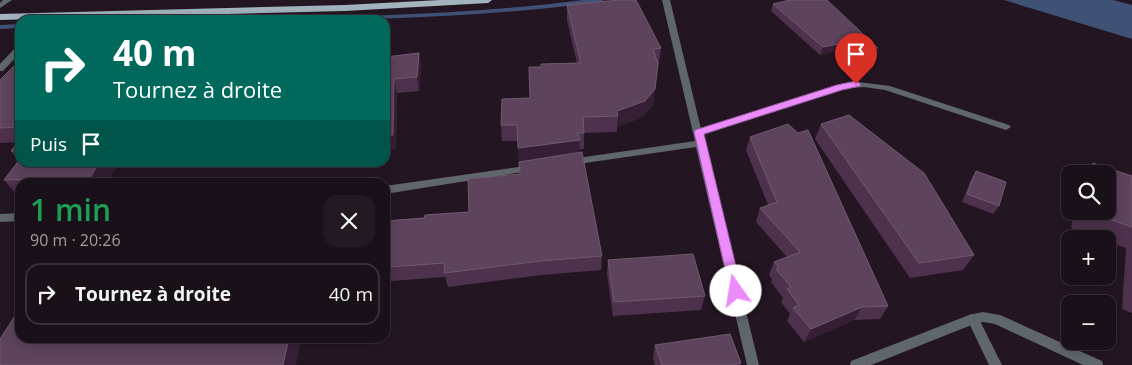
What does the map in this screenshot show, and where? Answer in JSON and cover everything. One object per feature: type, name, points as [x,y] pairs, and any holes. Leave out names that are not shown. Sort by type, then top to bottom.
[{"type":"main road","points":[[116,15],[345,8],[488,0]]},
{"type":"main road","points":[[0,17],[15,17]]},
{"type":"street","points":[[0,6],[8,0]]},
{"type":"street","points":[[666,0],[753,365]]},
{"type":"street","points":[[0,69],[15,53]]},
{"type":"street","points":[[699,132],[840,87],[856,84],[871,84],[887,88],[1006,127]]},
{"type":"street","points":[[563,164],[701,144]]},
{"type":"street","points":[[390,189],[543,166]]},
{"type":"street","points":[[0,218],[15,217]]},
{"type":"street","points":[[856,365],[973,319],[983,317],[996,319],[1097,365]]},
{"type":"street","points":[[973,319],[996,365]]},
{"type":"water","points":[[1004,0],[1113,0],[1132,5],[1132,39]]},
{"type":"building","points":[[636,0],[661,48],[653,49],[658,64],[655,89],[645,101],[617,111],[618,116],[583,117],[584,133],[578,133],[580,140],[518,148],[517,125],[501,125],[502,99],[530,98],[529,67],[541,67],[541,64],[581,63],[567,5]]},
{"type":"building","points":[[790,0],[827,0],[878,48],[843,54],[838,44],[823,47],[773,4]]},
{"type":"building","points":[[419,53],[417,77],[394,79],[393,135],[390,135],[390,56]]},
{"type":"building","points":[[15,65],[15,127],[0,128],[0,80]]},
{"type":"building","points":[[849,115],[924,173],[974,255],[919,263],[821,124]]},
{"type":"building","points":[[788,124],[798,133],[808,130],[888,306],[862,307],[811,329],[793,308],[799,305],[787,289],[791,287],[776,269],[779,268],[774,262],[800,252],[760,208],[777,202],[750,137]]},
{"type":"building","points":[[582,152],[602,256],[541,261],[444,273],[445,263],[390,267],[390,221],[424,218],[425,215],[469,212],[468,179],[520,174],[519,162]]},
{"type":"building","points":[[15,166],[96,167],[90,178],[15,178],[15,180],[4,180]]},
{"type":"building","points":[[976,171],[1006,182],[999,206],[967,194]]},
{"type":"building","points":[[1116,171],[1132,176],[1132,227],[1112,220],[1116,220]]},
{"type":"building","points":[[693,254],[705,296],[614,302],[608,260]]},
{"type":"building","points":[[15,316],[15,343],[288,343],[283,365],[0,365],[0,339]]},
{"type":"building","points":[[730,334],[741,363],[732,365],[662,365],[655,345]]},
{"type":"waterway","points":[[390,17],[520,9],[600,0]]},
{"type":"waterway","points":[[0,27],[15,26]]},
{"type":"route","points":[[736,291],[699,132],[840,87],[856,84]]}]
